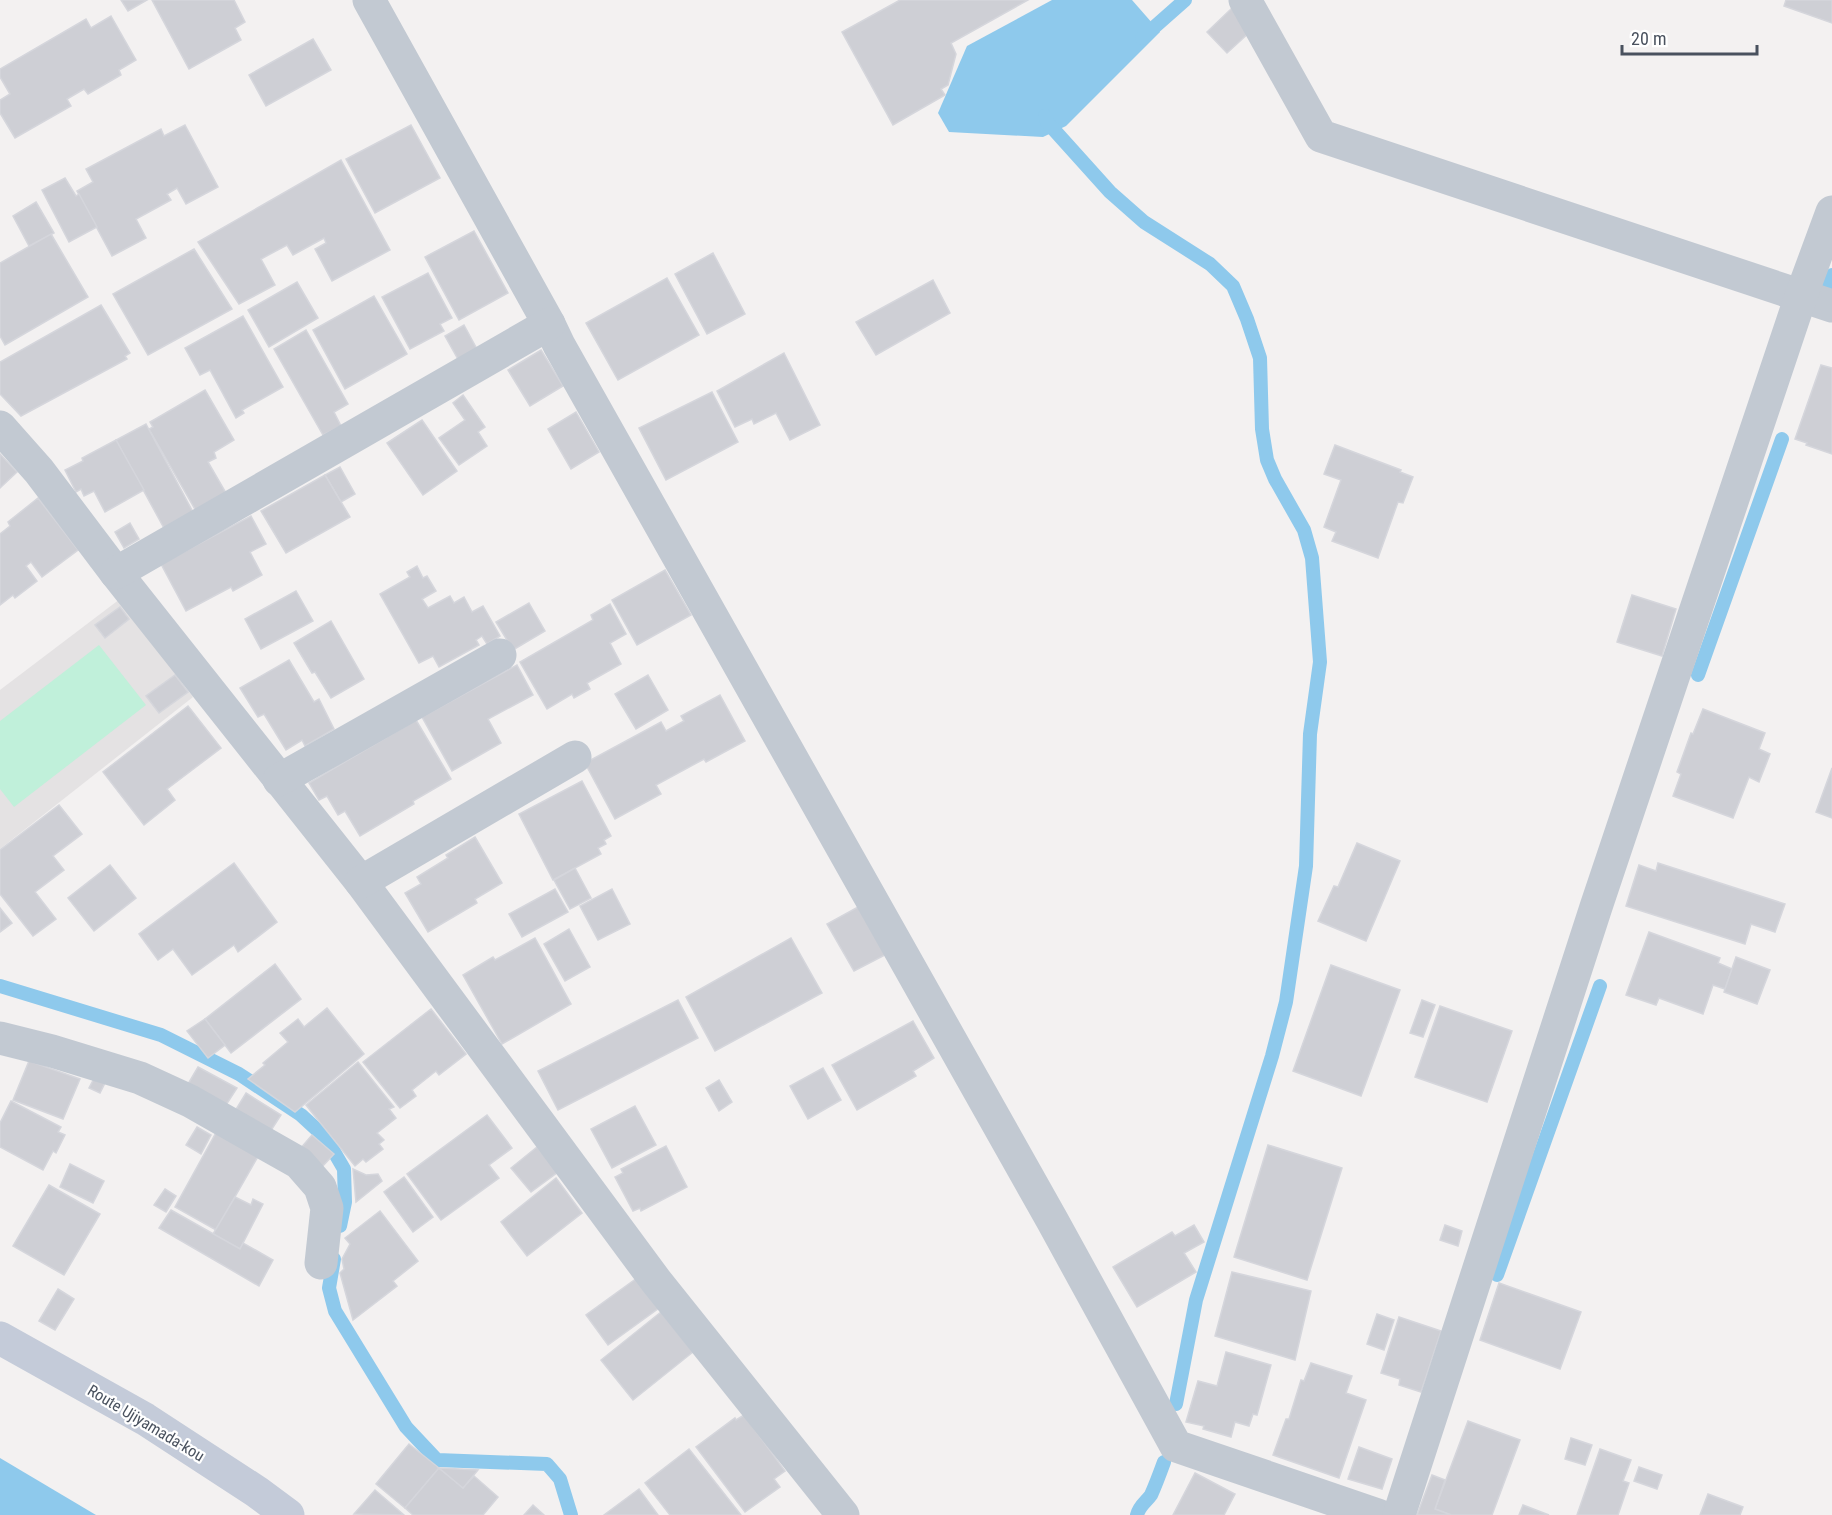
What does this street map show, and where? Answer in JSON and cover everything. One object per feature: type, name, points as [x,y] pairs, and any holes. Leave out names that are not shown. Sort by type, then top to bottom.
[{"type":"main road","name":"Route Ujiyamada-kou","points":[[0,1338],[145,1419],[257,1492],[288,1515]]},
{"type":"street","points":[[369,0],[559,345],[1046,1209],[1176,1446],[1378,1515]]},
{"type":"street","points":[[1245,0],[1321,136],[1832,306]]},
{"type":"street","points":[[1399,1515],[1596,907],[1832,212]]},
{"type":"street","points":[[116,573],[549,324]]},
{"type":"street","points":[[0,427],[39,471],[116,573],[361,882],[656,1281],[843,1515]]},
{"type":"street","points":[[279,780],[500,655]]},
{"type":"street","points":[[361,882],[574,757]]},
{"type":"street","points":[[0,1038],[140,1078],[190,1101],[299,1163],[320,1187],[327,1208],[321,1263]]},
{"type":"shaded area","points":[[120,599],[193,697],[0,849],[0,690]]},
{"type":"green space","points":[[99,645],[146,705],[14,807],[0,789],[0,721]]},
{"type":"water","points":[[1052,0],[1132,0],[1160,32],[1066,126],[1043,137],[949,132],[938,113],[967,46]]},
{"type":"water","points":[[0,1458],[96,1515],[0,1515]]},
{"type":"building","points":[[121,0],[147,0],[128,11]]},
{"type":"building","points":[[152,0],[234,0],[245,22],[235,28],[241,40],[189,69]]},
{"type":"building","points":[[900,0],[1028,0],[951,43],[956,54],[948,85],[941,89],[945,95],[893,125],[842,32]]},
{"type":"building","points":[[1786,0],[1832,0],[1832,23],[1784,6]]},
{"type":"building","points":[[1232,8],[1251,31],[1227,53],[1207,32]]},
{"type":"building","points":[[111,16],[136,60],[119,70],[121,75],[88,94],[84,89],[67,99],[71,106],[15,138],[0,113],[0,100],[10,94],[0,77],[0,69],[86,19],[91,28]]},
{"type":"building","points":[[313,39],[331,70],[266,106],[249,75]]},
{"type":"building","points":[[185,125],[218,187],[186,204],[177,188],[167,194],[171,200],[136,219],[146,238],[112,256],[77,191],[93,182],[86,169],[161,129],[164,136]]},
{"type":"building","points":[[411,125],[440,178],[375,213],[346,159]]},
{"type":"building","points":[[341,160],[390,250],[332,281],[315,249],[326,243],[324,238],[293,255],[287,245],[261,259],[275,285],[239,304],[198,242]]},
{"type":"building","points":[[65,178],[76,196],[79,194],[97,227],[69,242],[42,190]]},
{"type":"building","points":[[36,202],[54,233],[29,246],[13,216]]},
{"type":"building","points":[[474,231],[508,293],[459,320],[425,257]]},
{"type":"building","points":[[51,234],[88,297],[5,345],[0,336],[0,263]]},
{"type":"building","points":[[194,249],[232,309],[148,355],[113,294]]},
{"type":"building","points":[[713,253],[745,314],[707,334],[675,274]]},
{"type":"building","points":[[428,273],[452,318],[440,324],[444,331],[410,349],[382,297]]},
{"type":"building","points":[[667,278],[699,335],[618,380],[586,323]]},
{"type":"building","points":[[933,280],[950,313],[876,355],[856,322]]},
{"type":"building","points":[[297,282],[318,318],[269,347],[248,310]]},
{"type":"building","points":[[374,296],[407,354],[345,389],[313,330]]},
{"type":"building","points":[[101,305],[130,353],[125,356],[127,359],[21,416],[0,394],[0,362]]},
{"type":"building","points":[[243,316],[283,387],[242,410],[244,413],[236,418],[210,370],[200,375],[185,348]]},
{"type":"building","points":[[464,325],[478,351],[459,361],[445,336]]},
{"type":"building","points":[[306,330],[348,404],[334,412],[341,426],[323,435],[274,349]]},
{"type":"building","points":[[541,350],[563,386],[530,406],[508,370]]},
{"type":"building","points":[[784,353],[820,425],[790,440],[776,413],[754,424],[752,419],[735,427],[717,391]]},
{"type":"building","points":[[1821,365],[1832,368],[1832,454],[1795,439]]},
{"type":"building","points":[[205,390],[234,440],[214,452],[216,458],[208,462],[226,493],[196,511],[149,429],[153,427],[150,422]]},
{"type":"building","points":[[712,392],[738,442],[666,480],[639,428]]},
{"type":"building","points":[[463,395],[485,427],[478,432],[487,446],[459,465],[439,438],[465,420],[453,403]]},
{"type":"building","points":[[576,412],[599,452],[571,469],[548,429]]},
{"type":"building","points":[[422,420],[457,471],[423,495],[387,443]]},
{"type":"building","points":[[146,424],[194,514],[165,530],[116,440]]},
{"type":"building","points":[[116,440],[144,490],[105,512],[94,491],[84,496],[81,489],[76,492],[65,470]]},
{"type":"building","points":[[1335,445],[1401,470],[1400,472],[1413,477],[1403,503],[1398,502],[1378,558],[1332,541],[1336,532],[1324,527],[1341,480],[1324,474]]},
{"type":"building","points":[[0,454],[17,472],[0,488]]},
{"type":"building","points":[[340,467],[355,494],[341,502],[325,475]]},
{"type":"building","points":[[325,475],[350,517],[286,553],[261,511]]},
{"type":"building","points":[[38,498],[78,550],[42,577],[31,562],[26,566],[37,581],[15,598],[13,595],[0,605],[0,534],[10,526],[8,522]]},
{"type":"building","points":[[251,516],[266,544],[250,552],[262,575],[233,591],[231,587],[186,611],[161,564]]},
{"type":"building","points":[[130,523],[139,539],[124,548],[115,532]]},
{"type":"building","points":[[417,566],[423,578],[427,576],[436,591],[422,599],[428,608],[450,596],[454,603],[464,597],[472,612],[483,606],[500,636],[487,644],[482,636],[476,640],[479,645],[439,667],[433,656],[419,663],[380,594],[410,577],[407,572]]},
{"type":"building","points":[[665,570],[691,615],[637,645],[612,600]]},
{"type":"building","points":[[296,591],[313,621],[261,649],[245,619]]},
{"type":"building","points":[[1632,595],[1676,609],[1662,656],[1617,642]]},
{"type":"building","points":[[529,603],[545,631],[513,650],[496,622]]},
{"type":"building","points":[[610,604],[626,634],[610,643],[621,664],[587,683],[590,689],[574,698],[572,694],[547,709],[520,662],[593,620],[591,615]]},
{"type":"building","points":[[120,607],[129,619],[105,638],[95,625]]},
{"type":"building","points":[[331,621],[364,679],[331,698],[315,672],[312,673],[294,643]]},
{"type":"building","points":[[289,660],[314,702],[319,699],[334,729],[305,746],[302,740],[286,750],[264,714],[258,717],[240,688]]},
{"type":"building","points":[[517,665],[533,695],[488,719],[501,743],[452,771],[422,717]]},
{"type":"building","points":[[175,675],[188,692],[159,713],[146,696]]},
{"type":"building","points":[[648,675],[668,710],[636,729],[615,694]]},
{"type":"building","points":[[720,695],[745,741],[706,762],[704,759],[656,785],[661,794],[615,819],[585,763],[661,722],[666,731],[684,721],[681,716]]},
{"type":"building","points":[[188,706],[221,748],[167,789],[175,800],[144,825],[103,772]]},
{"type":"building","points":[[1703,709],[1765,733],[1759,749],[1770,754],[1759,782],[1749,777],[1733,818],[1673,796],[1681,774],[1677,772],[1691,733],[1693,734]]},
{"type":"building","points":[[416,720],[451,779],[360,836],[345,811],[338,815],[327,796],[319,800],[309,783]]},
{"type":"building","points":[[1832,768],[1832,818],[1816,812]]},
{"type":"building","points":[[582,781],[611,836],[604,840],[606,844],[598,848],[601,854],[553,880],[519,814]]},
{"type":"building","points":[[59,805],[82,834],[53,856],[64,870],[35,892],[56,919],[33,936],[0,894],[0,850]]},
{"type":"building","points":[[475,837],[502,883],[475,899],[477,903],[428,932],[405,893],[421,884],[417,877],[448,858],[446,855]]},
{"type":"building","points":[[1357,843],[1400,861],[1366,941],[1318,921],[1334,886],[1338,887]]},
{"type":"building","points":[[234,863],[277,922],[238,952],[234,945],[192,975],[173,949],[158,960],[139,934]]},
{"type":"building","points":[[1658,863],[1785,904],[1775,932],[1751,924],[1745,944],[1626,906],[1639,865],[1656,871]]},
{"type":"building","points":[[110,865],[136,898],[94,931],[68,898]]},
{"type":"building","points":[[575,868],[591,898],[570,909],[554,880]]},
{"type":"building","points":[[555,889],[568,912],[522,937],[509,914]]},
{"type":"building","points":[[612,889],[630,924],[598,940],[580,906]]},
{"type":"building","points":[[858,907],[885,955],[854,971],[827,924]]},
{"type":"building","points":[[0,908],[12,923],[0,932]]},
{"type":"building","points":[[569,929],[590,967],[565,981],[544,944]]},
{"type":"building","points":[[1649,932],[1720,958],[1718,963],[1732,969],[1725,989],[1713,985],[1703,1014],[1659,998],[1656,1005],[1626,995]]},
{"type":"building","points":[[535,938],[571,1004],[502,1044],[463,975],[493,957],[495,960]]},
{"type":"building","points":[[791,938],[822,993],[715,1051],[686,997]]},
{"type":"building","points":[[1736,957],[1770,970],[1757,1004],[1724,992]]},
{"type":"building","points":[[275,964],[301,999],[231,1053],[205,1019]]},
{"type":"building","points":[[1331,965],[1400,990],[1361,1096],[1293,1071]]},
{"type":"building","points":[[678,1000],[698,1038],[558,1110],[538,1071]]},
{"type":"building","points":[[1422,1000],[1435,1005],[1423,1037],[1410,1033]]},
{"type":"building","points":[[1440,1006],[1512,1031],[1487,1102],[1415,1077]]},
{"type":"building","points":[[327,1008],[364,1054],[295,1112],[248,1079],[288,1042],[280,1033],[298,1019],[304,1027]]},
{"type":"building","points":[[431,1009],[466,1054],[439,1075],[436,1071],[412,1090],[416,1096],[400,1108],[363,1062]]},
{"type":"building","points":[[205,1019],[225,1045],[208,1058],[187,1031]]},
{"type":"building","points":[[913,1021],[934,1058],[913,1071],[916,1076],[857,1110],[832,1065]]},
{"type":"building","points":[[29,1061],[80,1079],[63,1119],[13,1100]]},
{"type":"building","points":[[358,1062],[394,1107],[389,1109],[396,1118],[377,1133],[384,1140],[379,1144],[383,1149],[366,1162],[363,1159],[355,1166],[306,1105]]},
{"type":"building","points":[[198,1067],[237,1088],[226,1105],[188,1084]]},
{"type":"building","points":[[823,1068],[841,1100],[808,1119],[790,1086]]},
{"type":"building","points":[[97,1073],[107,1079],[100,1093],[89,1088]]},
{"type":"building","points":[[719,1080],[732,1102],[719,1111],[706,1088]]},
{"type":"building","points":[[246,1093],[281,1115],[270,1132],[235,1111]]},
{"type":"building","points":[[11,1101],[61,1127],[58,1132],[65,1135],[56,1153],[53,1151],[43,1170],[0,1147],[0,1123]]},
{"type":"building","points":[[635,1106],[656,1145],[612,1168],[591,1129]]},
{"type":"building","points":[[487,1115],[512,1148],[489,1165],[499,1178],[441,1220],[407,1174]]},
{"type":"building","points":[[197,1127],[211,1135],[201,1154],[186,1145]]},
{"type":"building","points":[[218,1129],[260,1153],[216,1230],[175,1207]]},
{"type":"building","points":[[312,1135],[334,1154],[321,1168],[300,1149]]},
{"type":"building","points":[[1268,1145],[1342,1168],[1307,1280],[1234,1257]]},
{"type":"building","points":[[666,1146],[687,1187],[641,1211],[640,1208],[633,1211],[615,1177],[623,1173],[621,1169]]},
{"type":"building","points":[[537,1147],[558,1172],[531,1192],[511,1168]]},
{"type":"building","points":[[70,1164],[104,1181],[93,1203],[60,1187]]},
{"type":"building","points":[[353,1169],[366,1175],[378,1174],[382,1181],[356,1202]]},
{"type":"building","points":[[404,1177],[433,1217],[413,1232],[384,1192]]},
{"type":"building","points":[[556,1178],[582,1213],[527,1256],[501,1222]]},
{"type":"building","points":[[49,1185],[100,1214],[64,1275],[13,1246]]},
{"type":"building","points":[[165,1189],[176,1196],[166,1212],[154,1205]]},
{"type":"building","points":[[235,1197],[251,1205],[253,1199],[263,1204],[240,1249],[213,1234]]},
{"type":"building","points":[[171,1210],[240,1249],[243,1243],[273,1260],[259,1286],[159,1228]]},
{"type":"building","points":[[380,1211],[418,1261],[393,1281],[397,1286],[353,1320],[340,1273],[344,1269],[342,1259],[350,1244],[345,1238]]},
{"type":"building","points":[[1194,1225],[1204,1242],[1184,1253],[1196,1272],[1137,1307],[1113,1267],[1172,1232],[1175,1236]]},
{"type":"building","points":[[1445,1225],[1462,1231],[1458,1246],[1440,1240]]},
{"type":"building","points":[[1232,1272],[1311,1291],[1295,1360],[1215,1336]]},
{"type":"building","points":[[637,1278],[659,1308],[608,1345],[586,1315]]},
{"type":"building","points":[[1499,1283],[1581,1312],[1560,1369],[1480,1340]]},
{"type":"building","points":[[58,1289],[74,1299],[55,1330],[39,1321]]},
{"type":"building","points":[[661,1312],[693,1352],[633,1400],[601,1360]]},
{"type":"building","points":[[1377,1314],[1394,1320],[1384,1350],[1367,1344]]},
{"type":"building","points":[[1399,1317],[1441,1331],[1421,1392],[1399,1385],[1400,1379],[1381,1373]]},
{"type":"building","points":[[1226,1352],[1271,1365],[1257,1415],[1253,1414],[1249,1426],[1235,1422],[1231,1437],[1203,1429],[1204,1426],[1186,1422],[1198,1381],[1217,1386]]},
{"type":"building","points":[[1311,1363],[1352,1376],[1346,1393],[1366,1400],[1339,1478],[1273,1455],[1286,1419],[1289,1419],[1301,1380],[1304,1381]]},
{"type":"building","points":[[744,1415],[785,1471],[774,1479],[780,1487],[745,1512],[696,1447],[735,1418],[736,1420]]},
{"type":"building","points":[[1468,1421],[1520,1440],[1492,1515],[1451,1515],[1435,1509]]},
{"type":"building","points":[[1571,1438],[1592,1445],[1585,1465],[1565,1459]]},
{"type":"building","points":[[409,1444],[439,1468],[405,1508],[376,1484]]},
{"type":"building","points":[[1359,1447],[1392,1459],[1382,1489],[1348,1479]]},
{"type":"building","points":[[689,1449],[741,1515],[670,1515],[645,1483]]},
{"type":"building","points":[[1600,1449],[1631,1460],[1623,1481],[1629,1483],[1618,1515],[1577,1515]]},
{"type":"building","points":[[1639,1467],[1662,1475],[1657,1489],[1634,1481]]},
{"type":"building","points":[[439,1468],[463,1488],[474,1476],[498,1497],[483,1515],[413,1515],[405,1508]]},
{"type":"building","points":[[439,1468],[478,1470],[463,1488]]},
{"type":"building","points":[[1195,1473],[1235,1494],[1224,1515],[1173,1515]]},
{"type":"building","points":[[1432,1475],[1445,1480],[1435,1509],[1451,1515],[1417,1515]]},
{"type":"building","points":[[639,1489],[658,1515],[604,1515]]},
{"type":"building","points":[[375,1490],[404,1515],[354,1514]]},
{"type":"building","points":[[1708,1494],[1743,1507],[1740,1515],[1700,1515]]},
{"type":"building","points":[[533,1505],[544,1515],[524,1515]]},
{"type":"building","points":[[1523,1505],[1549,1515],[1519,1515]]},
{"type":"waterway","points":[[1142,38],[1185,0]]},
{"type":"waterway","points":[[1045,116],[1047,122],[1110,192],[1144,222],[1210,264],[1233,286],[1260,358],[1262,429],[1267,460],[1275,479],[1304,530],[1312,558],[1320,662],[1310,734],[1306,866],[1286,1002],[1272,1056],[1196,1300],[1176,1404]]},
{"type":"waterway","points":[[1824,298],[1832,275]]},
{"type":"waterway","points":[[1698,675],[1782,439]]},
{"type":"waterway","points":[[0,986],[161,1035],[239,1074],[301,1115],[326,1138],[344,1169],[345,1202],[340,1226]]},
{"type":"waterway","points":[[1497,1275],[1600,986]]},
{"type":"waterway","points":[[334,1259],[329,1288],[335,1311],[406,1427],[437,1460],[547,1464],[560,1479],[571,1515]]},
{"type":"waterway","points":[[1137,1515],[1151,1495],[1164,1462]]}]
